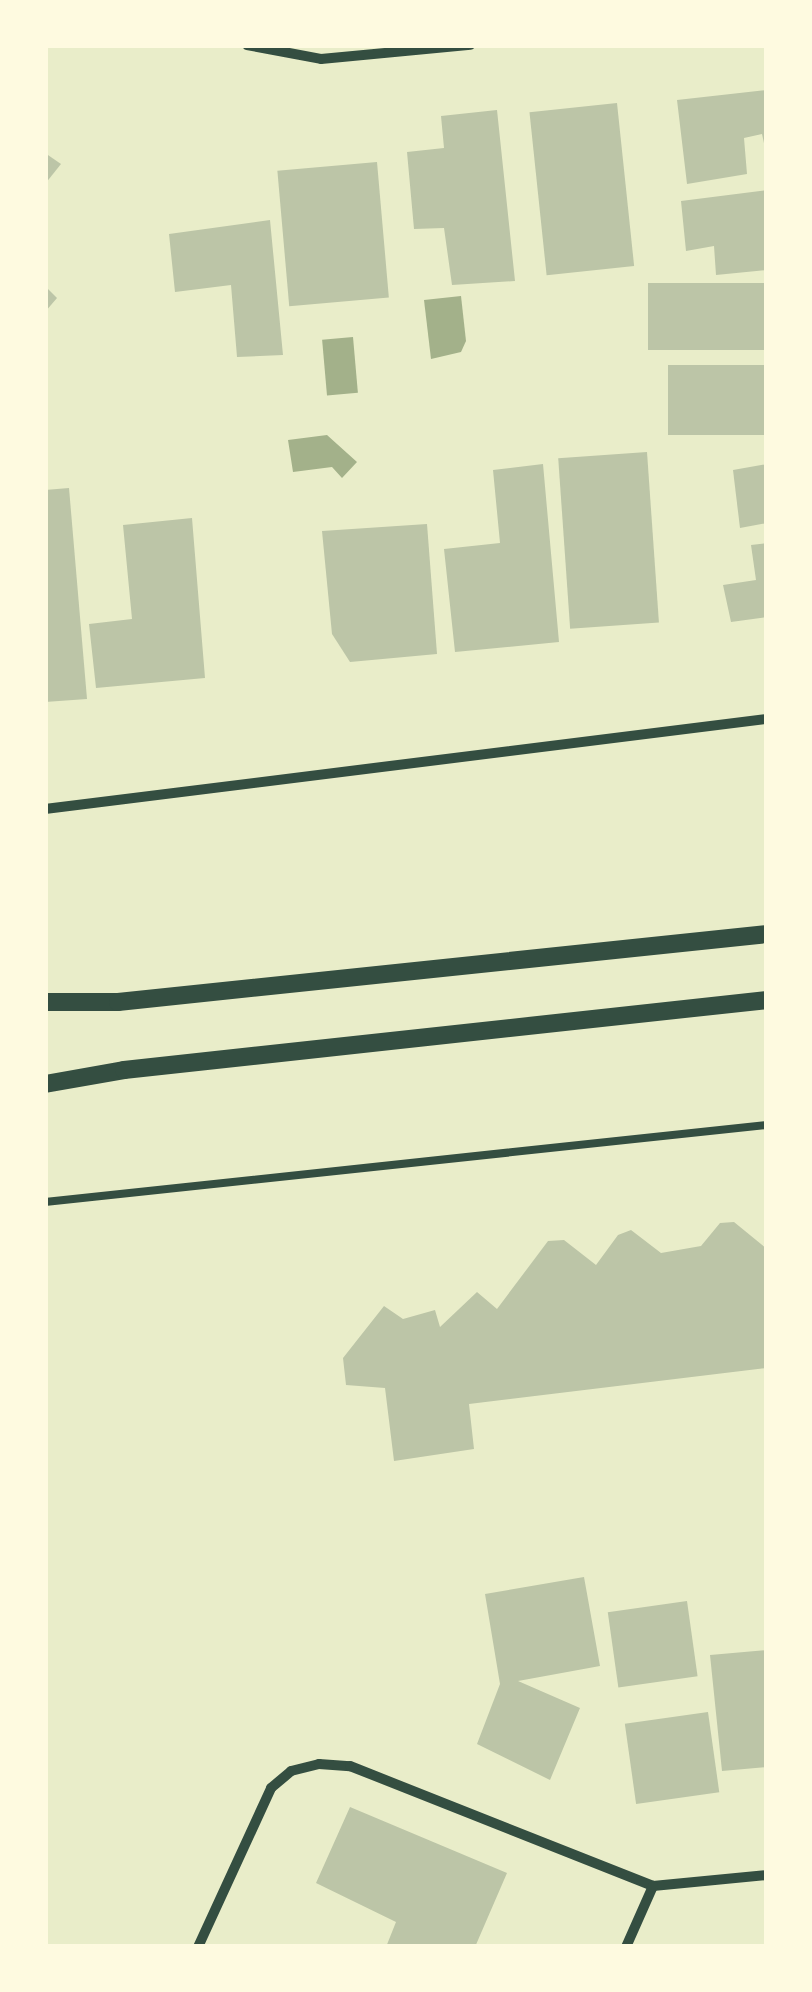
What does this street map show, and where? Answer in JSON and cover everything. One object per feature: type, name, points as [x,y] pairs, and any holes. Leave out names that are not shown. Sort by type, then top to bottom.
[{"type":"street","points":[[247,45],[321,59],[470,45]]},
{"type":"street","points":[[45,809],[767,719]]},
{"type":"street","points":[[45,1002],[118,1002],[767,934]]},
{"type":"street","points":[[45,1084],[124,1070],[767,1000]]},
{"type":"street","points":[[198,1947],[271,1788],[292,1771],[320,1764],[350,1766],[653,1886],[767,1875]]},
{"type":"street","points":[[626,1947],[653,1886]]},
{"type":"lane","points":[[45,1202],[767,1126]]},
{"type":"shaded area","points":[[461,296],[466,341],[461,352],[431,359],[424,300]]},
{"type":"shaded area","points":[[353,337],[358,393],[327,395],[322,340]]},
{"type":"shaded area","points":[[327,435],[357,462],[342,478],[332,467],[293,472],[288,440]]},
{"type":"building","points":[[767,90],[767,157],[762,134],[744,138],[747,174],[687,184],[677,100]]},
{"type":"building","points":[[617,103],[634,266],[547,275],[529,112]]},
{"type":"building","points":[[497,110],[515,281],[452,285],[444,228],[414,229],[407,152],[444,148],[441,116]]},
{"type":"building","points":[[45,153],[61,164],[45,184]]},
{"type":"building","points":[[377,162],[389,297],[289,306],[277,171]]},
{"type":"building","points":[[767,190],[767,270],[716,275],[714,246],[686,251],[681,201]]},
{"type":"building","points":[[270,220],[283,355],[237,357],[231,285],[175,292],[169,234]]},
{"type":"building","points":[[648,283],[767,283],[767,350],[648,350]]},
{"type":"building","points":[[45,286],[57,298],[45,312]]},
{"type":"building","points":[[668,365],[767,365],[767,435],[668,435]]},
{"type":"building","points":[[647,452],[659,623],[570,629],[558,458]]},
{"type":"building","points":[[543,464],[559,642],[455,652],[444,549],[500,543],[493,470]]},
{"type":"building","points":[[767,464],[767,523],[740,528],[733,470]]},
{"type":"building","points":[[69,488],[87,699],[45,702],[45,490]]},
{"type":"building","points":[[192,518],[205,678],[96,688],[89,624],[132,619],[123,525]]},
{"type":"building","points":[[427,524],[437,654],[350,662],[332,634],[322,531]]},
{"type":"building","points":[[767,543],[767,617],[731,622],[723,585],[756,580],[751,545]]},
{"type":"building","points":[[734,1222],[767,1249],[767,1368],[469,1404],[474,1449],[394,1461],[385,1388],[346,1385],[343,1358],[384,1306],[403,1319],[435,1310],[440,1327],[477,1292],[497,1309],[548,1241],[564,1240],[596,1265],[618,1235],[631,1230],[661,1253],[701,1246],[720,1223]]},
{"type":"building","points":[[584,1577],[600,1666],[518,1681],[580,1708],[550,1780],[477,1744],[500,1684],[485,1594]]},
{"type":"building","points":[[687,1601],[698,1676],[618,1687],[608,1612]]},
{"type":"building","points":[[767,1650],[767,1767],[722,1771],[710,1655]]},
{"type":"building","points":[[708,1712],[719,1792],[636,1804],[625,1724]]},
{"type":"building","points":[[350,1807],[507,1873],[475,1947],[386,1947],[396,1922],[316,1883]]}]
